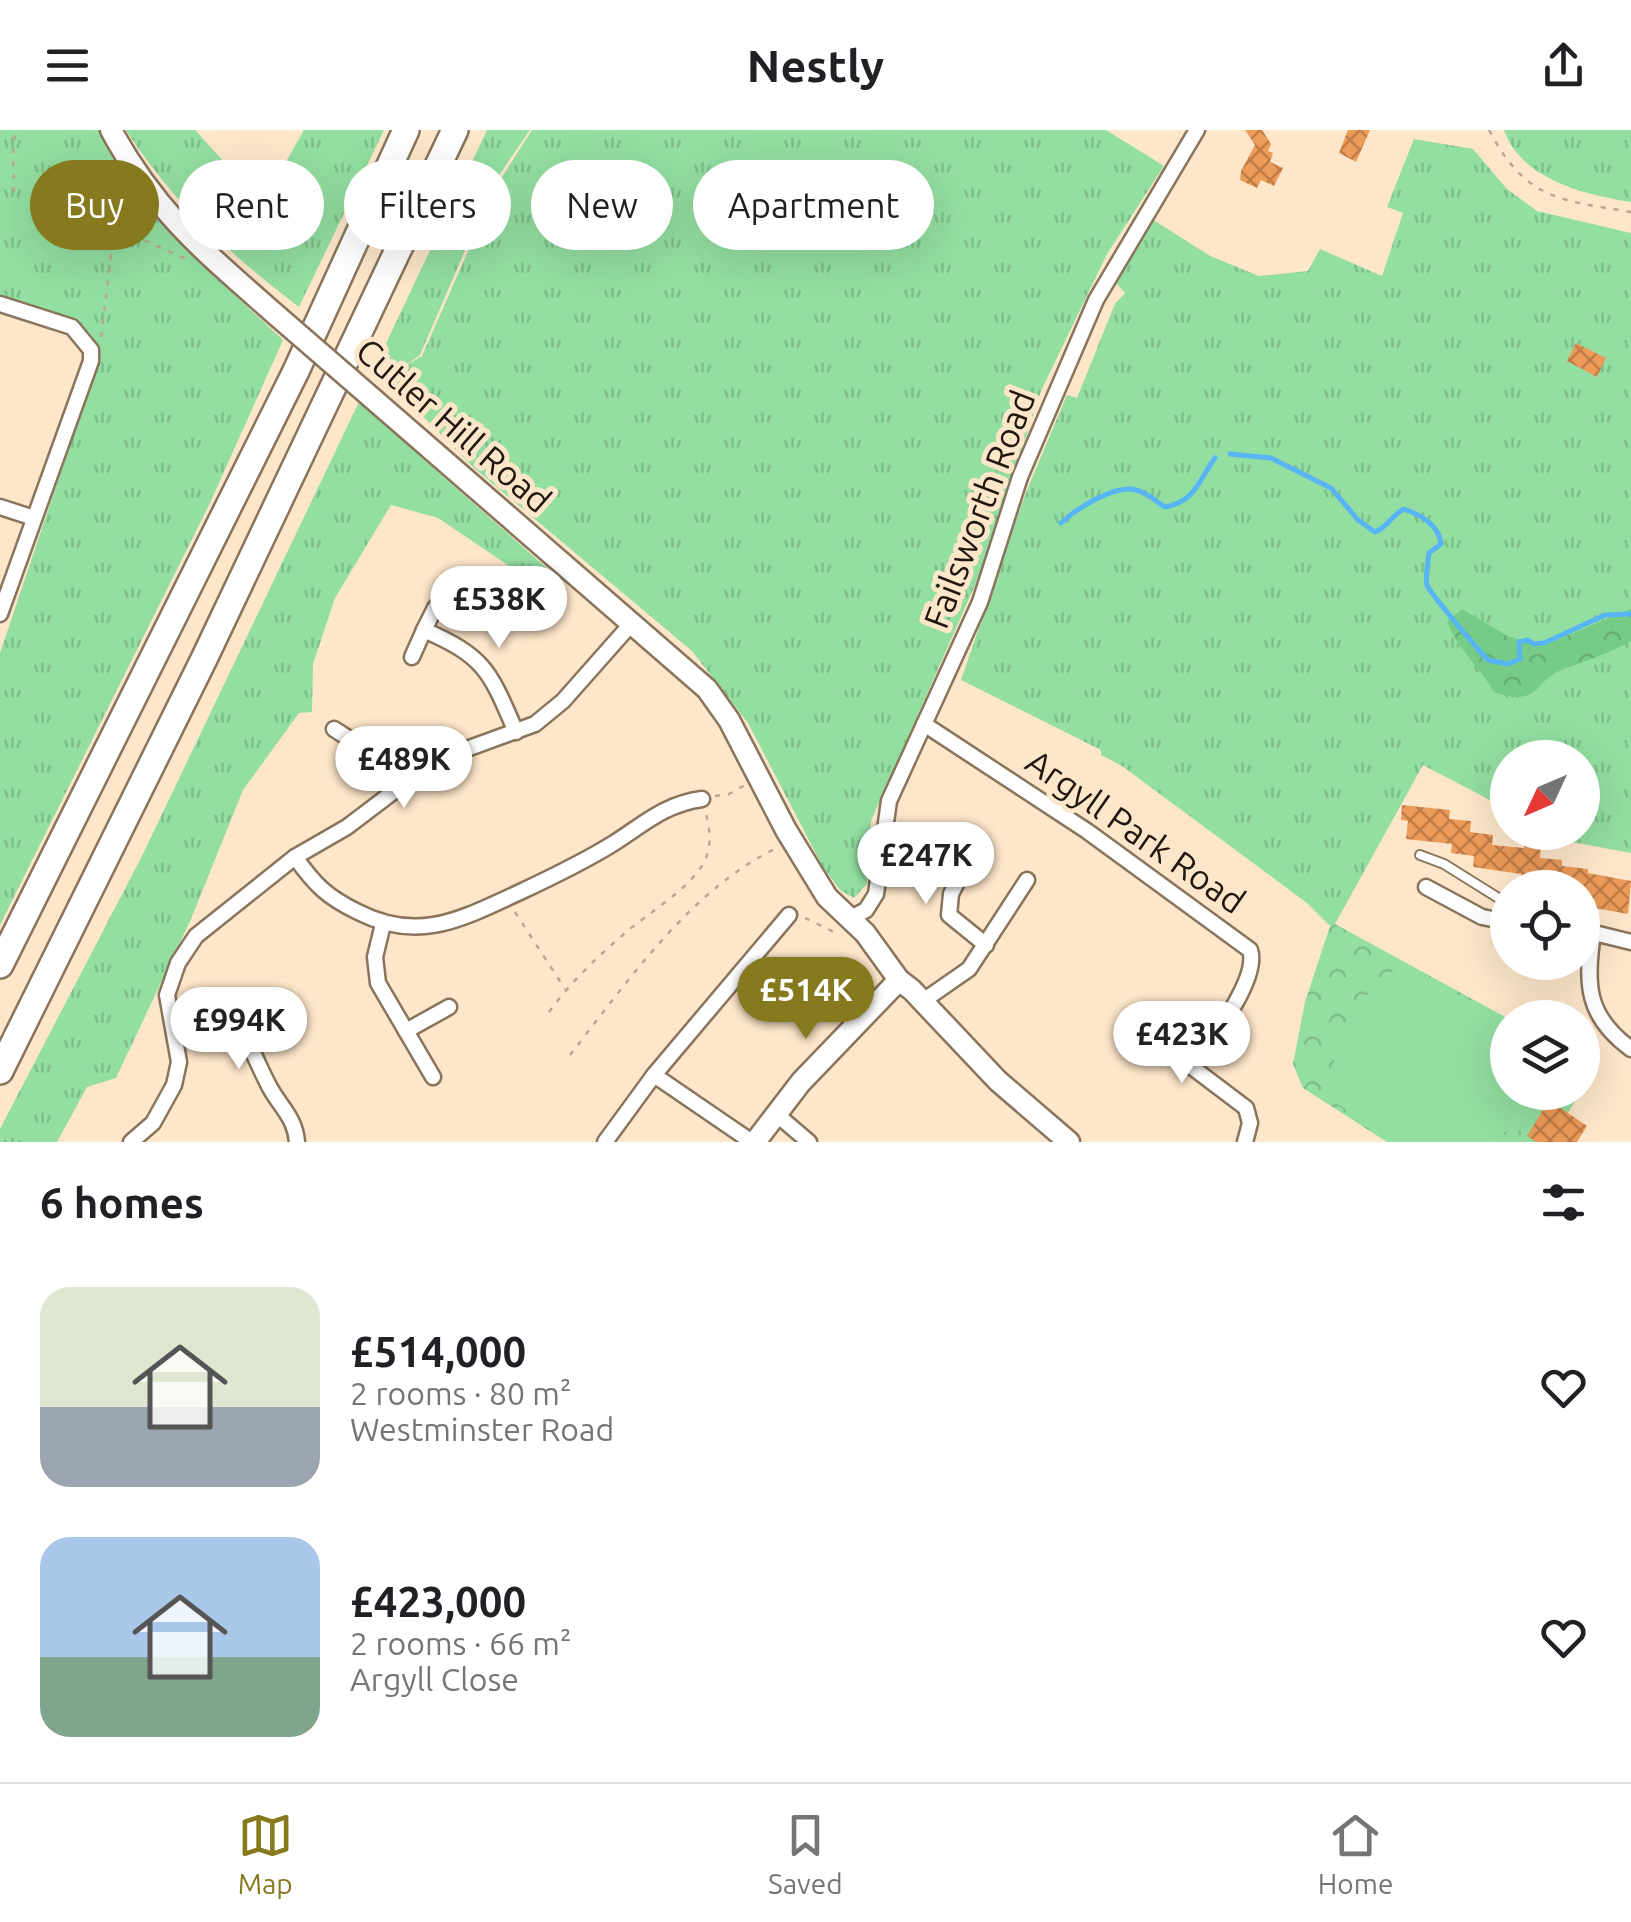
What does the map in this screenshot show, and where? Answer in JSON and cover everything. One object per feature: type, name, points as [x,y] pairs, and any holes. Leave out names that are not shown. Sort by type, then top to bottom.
[{"type":"highway","points":[[0,966],[296,371],[406,130]]},
{"type":"highway","points":[[0,1071],[204,659],[454,130]]},
{"type":"street","name":"Cutler Hill Road","points":[[111,130],[150,193],[179,225]]},
{"type":"street","name":"Failsworth Road","points":[[849,928],[876,894],[890,801],[980,602],[1020,476],[1096,300],[1197,130]]},
{"type":"street","name":"Cutler Hill Road","points":[[202,250],[708,689],[729,720],[792,841],[849,928],[998,1081],[1069,1142]]},
{"type":"street","points":[[0,304],[72,327],[91,350],[91,361],[0,614]]},
{"type":"street","points":[[0,507],[34,518]]},
{"type":"street","points":[[412,657],[435,608],[451,586]]},
{"type":"street","points":[[132,1142],[153,1124],[174,1085],[179,1062],[168,1003],[169,986],[190,943],[295,857],[347,827],[426,767],[451,753],[535,724],[564,701],[632,623]]},
{"type":"street","points":[[424,630],[466,650],[480,662],[516,732]]},
{"type":"street","name":"Argyll Park Road","points":[[924,724],[1087,831],[1250,950],[1252,964],[1227,1018],[1192,1067]]},
{"type":"street","points":[[338,752],[341,733],[362,747],[398,788]]},
{"type":"street","points":[[295,857],[323,893],[384,924],[408,928],[450,922],[507,898],[614,843],[663,809],[702,799]]},
{"type":"street","points":[[975,847],[952,894],[948,915],[986,945]]},
{"type":"street","points":[[923,1001],[969,969],[1027,880]]},
{"type":"street","points":[[1426,887],[1490,919]]},
{"type":"street","points":[[605,1142],[654,1075],[788,915]]},
{"type":"street","points":[[384,924],[376,957],[378,983],[433,1077]]},
{"type":"street","points":[[1600,935],[1631,942]]},
{"type":"street","points":[[654,1075],[754,1142],[775,1114],[899,980]]},
{"type":"street","points":[[1589,980],[1600,1020],[1631,1049]]},
{"type":"street","points":[[406,1031],[450,1007]]},
{"type":"street","points":[[172,1020],[192,1014],[214,1016],[243,1032],[269,1086],[292,1119],[297,1142]]},
{"type":"street","points":[[1135,1024],[1246,1108],[1250,1123],[1245,1142]]},
{"type":"street","points":[[775,1114],[809,1142]]},
{"type":"lane","points":[[1420,855],[1444,864],[1490,893]]},
{"type":"path","points":[[14,192],[16,130]]},
{"type":"path","points":[[1490,130],[1514,170],[1535,187],[1561,200],[1631,212]]},
{"type":"path","points":[[91,350],[99,343],[104,328],[110,233],[122,230],[188,260],[200,250]]},
{"type":"path","points":[[549,1012],[566,989],[691,878],[705,861],[711,830],[702,799],[729,794],[758,776]]},
{"type":"path","points":[[570,1055],[639,966],[718,886],[746,862],[792,841]]},
{"type":"path","points":[[507,898],[566,989]]},
{"type":"path","points":[[788,915],[849,928]]},
{"type":"green space","points":[[0,130],[99,130],[115,160],[30,160],[30,250],[159,250],[159,221],[179,243],[179,250],[186,250],[283,340],[210,503],[0,925],[0,653],[99,359],[92,336],[74,321],[0,297]]},
{"type":"green space","points":[[126,130],[195,130],[222,160],[179,160],[179,199],[159,176],[159,160],[147,160]]},
{"type":"green space","points":[[304,130],[384,130],[370,160],[344,160],[344,213],[299,307],[231,250],[324,250],[324,160],[287,160]]},
{"type":"green space","points":[[487,130],[530,130],[509,160],[473,160]]},
{"type":"green space","points":[[532,130],[1106,130],[1164,166],[1107,254],[1041,391],[986,560],[871,821],[867,884],[854,898],[841,891],[824,869],[748,723],[692,651],[474,468],[385,378],[379,381],[372,373],[430,250],[465,250],[420,355],[405,366],[422,356],[469,250],[511,250],[511,163]]},
{"type":"green space","points":[[1504,130],[1631,130],[1631,202],[1556,182],[1524,161]]},
{"type":"green space","points":[[1414,139],[1473,149],[1507,189],[1537,211],[1631,233],[1631,853],[1600,847],[1600,740],[1490,740],[1490,800],[1423,765],[1335,924],[1330,926],[1307,903],[1122,766],[1101,755],[1101,750],[961,680],[1025,495],[1067,395],[1077,398],[1115,304],[1125,293],[1115,282],[1152,219],[1210,256],[1259,276],[1308,271],[1320,249],[1382,276],[1403,213],[1387,207]]},
{"type":"green space","points":[[359,402],[558,578],[554,596],[438,518],[391,505],[335,598],[313,664],[312,712],[299,713],[243,790],[191,919],[116,1078],[87,1087],[57,1142],[0,1142],[0,1129],[142,856]]},
{"type":"green space","points":[[1462,609],[1509,637],[1544,645],[1631,609],[1631,641],[1554,674],[1530,694],[1510,696],[1494,692],[1452,633],[1447,622]]},
{"type":"green space","points":[[1335,924],[1490,1009],[1490,1110],[1570,1110],[1550,1142],[1387,1142],[1303,1088],[1293,1064],[1305,1002],[1330,926]]},
{"type":"green space","points":[[1403,965],[1490,1012],[1490,1110],[1533,1110],[1517,1134],[1506,1131],[1496,1142],[1400,1142],[1334,1102],[1333,1064],[1350,1016],[1324,999],[1327,993],[1354,1010],[1381,979]]},
{"type":"building","points":[[1245,130],[1262,130],[1271,144],[1270,162],[1283,168],[1274,186],[1261,180],[1257,188],[1240,180],[1255,145]]},
{"type":"building","points":[[1348,130],[1370,130],[1356,162],[1339,153]]},
{"type":"building","points":[[1576,343],[1606,358],[1597,377],[1567,361]]},
{"type":"building","points":[[1402,805],[1450,810],[1449,819],[1471,821],[1470,832],[1490,835],[1490,850],[1541,850],[1540,858],[1562,860],[1562,866],[1588,870],[1473,867],[1474,856],[1451,853],[1452,844],[1406,839],[1408,821],[1401,820]]},
{"type":"building","points":[[1600,875],[1631,881],[1628,914],[1600,909]]},
{"type":"building","points":[[1543,1110],[1564,1110],[1587,1126],[1577,1142],[1536,1142],[1527,1136]]},
{"type":"waterway","points":[[1230,454],[1271,458],[1331,488],[1358,520],[1375,532],[1404,509],[1428,522],[1437,531],[1441,544],[1429,553],[1427,585],[1488,660],[1508,664],[1520,659],[1519,642],[1544,643],[1605,615],[1631,614]]},
{"type":"waterway","points":[[1061,523],[1107,494],[1127,489],[1140,491],[1165,507],[1175,504],[1195,489],[1215,458]]}]
